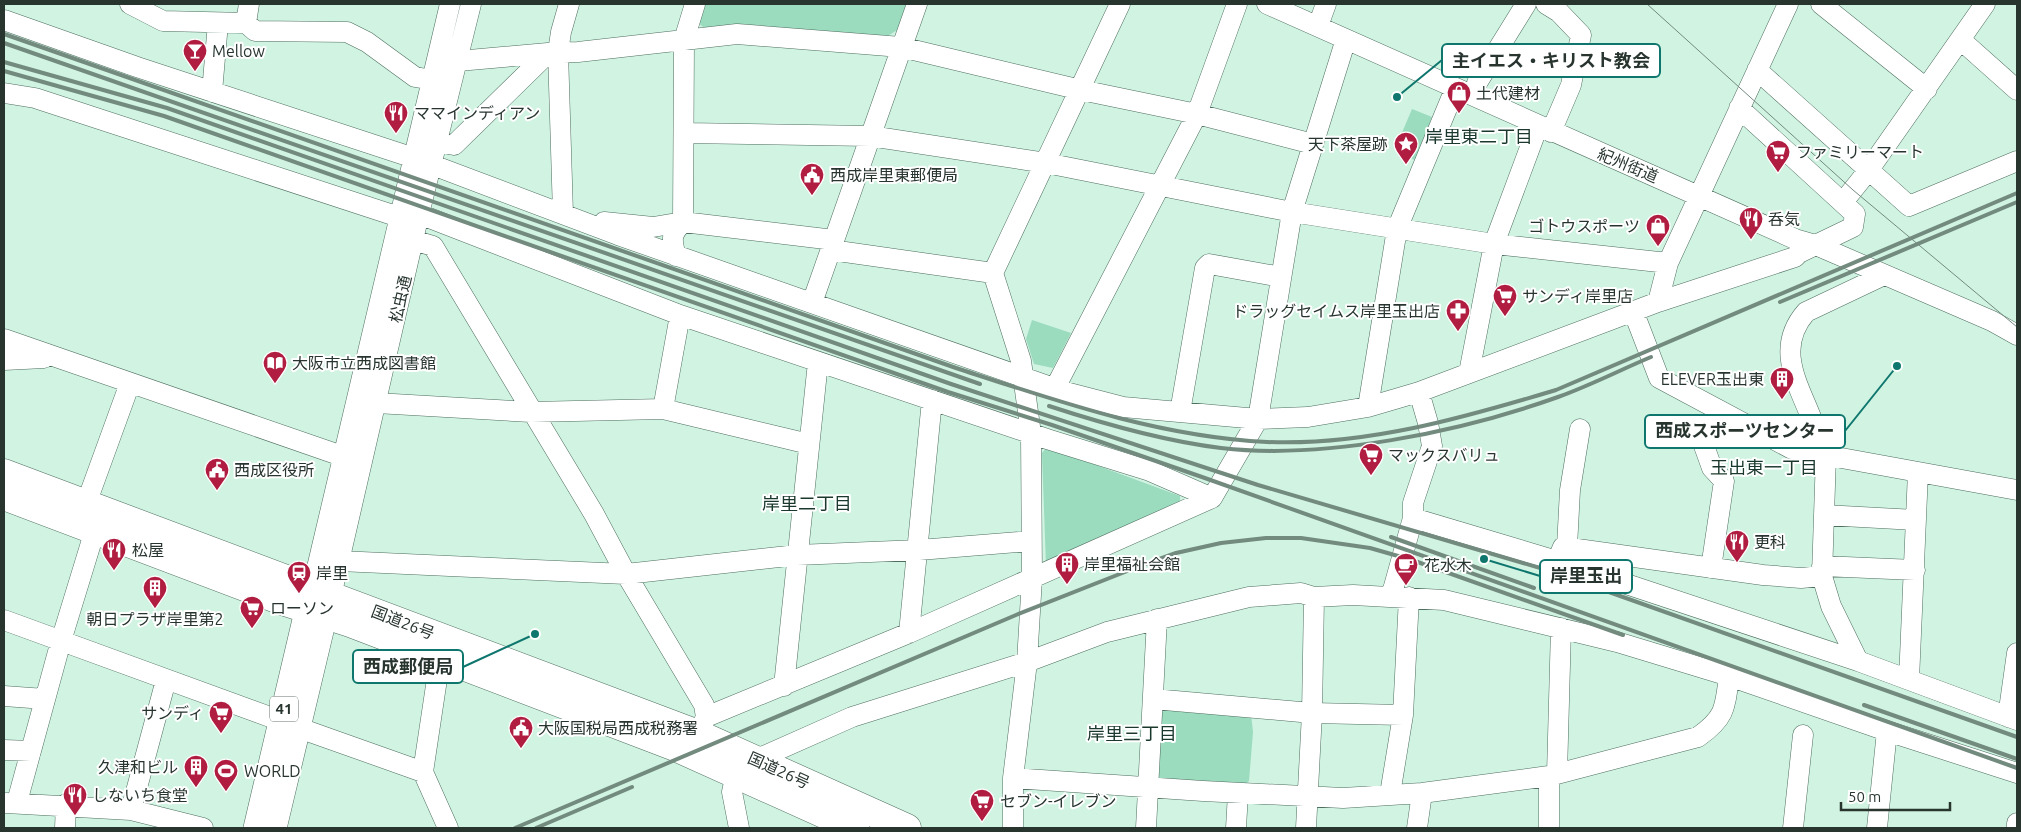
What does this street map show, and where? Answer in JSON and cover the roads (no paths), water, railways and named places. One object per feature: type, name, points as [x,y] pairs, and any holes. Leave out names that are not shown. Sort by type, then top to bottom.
[{"type":"highway","name":"国道26号","points":[[4,473],[286,581],[319,603],[440,659],[675,747],[745,766],[907,828]]},
{"type":"highway","name":"国道26号","points":[[4,496],[95,530],[702,726],[745,766],[855,828]]},
{"type":"main road","name":"41","points":[[274,828],[290,725],[319,603]]},
{"type":"main road","name":"41","points":[[256,828],[290,725]]},
{"type":"street","points":[[130,4],[163,21],[218,23],[248,13],[255,31],[347,32],[367,42],[415,77],[433,80]]},
{"type":"street","name":"松虫通","points":[[319,603],[339,561],[419,214],[433,80],[450,4]]},
{"type":"street","name":"松虫通","points":[[319,603],[342,456],[399,218],[423,162],[437,142],[471,4]]},
{"type":"street","points":[[569,4],[553,53],[570,217]]},
{"type":"street","points":[[676,256],[672,233],[683,222],[685,133],[684,40],[695,4]]},
{"type":"street","points":[[812,303],[916,4]]},
{"type":"street","points":[[1013,828],[1013,778],[1027,662],[1032,578],[1031,434],[1021,361],[993,272],[1081,90],[1120,4]]},
{"type":"street","points":[[1055,388],[1197,114],[1237,4]]},
{"type":"street","name":"紀州街道","points":[[1267,4],[1544,129],[1795,239],[1816,245],[1992,321],[2017,336]]},
{"type":"street","points":[[1318,26],[1326,4]]},
{"type":"street","points":[[1477,83],[1526,4]]},
{"type":"street","points":[[1469,373],[1494,244],[1544,129],[1571,85],[1581,35],[1559,12],[1546,4]]},
{"type":"street","points":[[1658,302],[1668,263],[1788,4]]},
{"type":"street","points":[[1821,4],[1927,89]]},
{"type":"street","points":[[1843,202],[1868,171],[1962,41],[1985,4]]},
{"type":"street","points":[[4,20],[423,162],[676,256],[1055,388],[1123,407],[1258,419],[1308,417],[1368,407],[1419,392],[1634,313],[1658,302],[1795,257],[1853,227],[1855,214],[1739,108]]},
{"type":"street","points":[[212,92],[218,23]]},
{"type":"street","points":[[458,61],[578,52],[737,34],[902,47],[1081,90],[1197,114],[1313,144]]},
{"type":"street","points":[[702,726],[784,686],[909,633],[1212,498],[1258,419],[1292,212],[1346,39]]},
{"type":"street","points":[[1962,41],[2017,90]]},
{"type":"street","points":[[437,142],[454,145],[553,53]]},
{"type":"street","points":[[1757,70],[1908,206],[2017,161]]},
{"type":"street","points":[[1368,407],[1397,229],[1455,89]]},
{"type":"street","points":[[4,93],[35,98],[399,218],[419,214],[680,315],[1031,434],[1150,471],[1212,498]]},
{"type":"street","points":[[685,133],[870,136],[1046,163],[1292,212],[1397,229],[1494,244],[1668,263]]},
{"type":"street","points":[[570,217],[652,227],[683,222],[993,272]]},
{"type":"street","points":[[413,240],[433,246],[594,514],[626,574],[704,705],[702,726]]},
{"type":"street","points":[[1180,412],[1205,268],[1209,264],[1281,277]]},
{"type":"street","points":[[1858,661],[1831,606],[1822,571],[1824,515],[1823,455],[1815,428],[1796,384],[1790,354],[1793,338],[1800,320],[1806,312],[1884,275]]},
{"type":"street","points":[[1634,313],[1659,378],[1792,449],[2017,490]]},
{"type":"street","points":[[663,409],[680,315]]},
{"type":"street","name":"紀州街道","points":[[1992,321],[2017,327]]},
{"type":"street","points":[[4,339],[342,456]]},
{"type":"street","points":[[4,360],[53,357]]},
{"type":"street","points":[[784,686],[818,362]]},
{"type":"street","points":[[86,504],[130,384]]},
{"type":"street","points":[[1390,794],[1403,716],[1400,597],[1414,503],[1432,446],[1419,392]]},
{"type":"street","points":[[909,633],[919,550],[932,400]]},
{"type":"street","points":[[376,403],[531,412],[663,409],[809,444]]},
{"type":"street","points":[[1562,554],[1580,429]]},
{"type":"street","points":[[1703,443],[1712,468],[1724,481],[1711,568]]},
{"type":"street","points":[[1908,680],[1915,570],[1918,472]]},
{"type":"street","points":[[1824,515],[1916,520]]},
{"type":"street","points":[[1413,518],[1562,554],[2012,719],[2017,653]]},
{"type":"street","points":[[95,530],[61,641],[31,751],[11,803],[66,804],[131,810],[203,828]]},
{"type":"street","points":[[339,561],[626,574],[797,555],[919,550],[1032,541]]},
{"type":"street","points":[[1562,554],[1801,578],[1822,571],[1915,570]]},
{"type":"street","points":[[739,828],[732,792],[745,766],[852,717],[1027,662],[1107,632],[1249,597],[1301,593],[1314,597],[1353,594],[1444,600],[1617,642],[1729,676],[1887,732],[2017,773]]},
{"type":"street","points":[[1306,828],[1312,712],[1314,597]]},
{"type":"street","points":[[1146,828],[1157,619]]},
{"type":"street","points":[[4,620],[423,772]]},
{"type":"street","points":[[1549,828],[1561,628]]},
{"type":"street","points":[[440,659],[423,772],[448,828]]},
{"type":"street","points":[[1013,778],[1343,798],[1422,793],[1553,775],[1698,737],[1716,724],[1725,704],[1729,676]]},
{"type":"street","points":[[131,810],[166,680]]},
{"type":"street","points":[[4,696],[45,699]]},
{"type":"street","points":[[1153,699],[1312,712],[1403,716]]},
{"type":"street","points":[[1876,828],[1887,732]]},
{"type":"street","points":[[1793,828],[1803,735]]},
{"type":"street","points":[[4,750],[31,751]]},
{"type":"street","points":[[1236,828],[1238,793]]},
{"type":"street","points":[[1417,828],[1422,793]]},
{"type":"street","points":[[65,828],[66,804]]},
{"type":"street","points":[[2017,823],[2017,828]]},
{"type":"tram line","points":[[1647,4],[1853,190],[2017,327]]},
{"type":"railway","points":[[4,34],[956,368],[1109,416],[1187,433],[1227,439],[1304,442],[1377,435],[1450,420],[1556,390],[2017,193]]},
{"type":"railway","points":[[4,43],[980,384]]},
{"type":"railway","points":[[4,62],[167,108],[951,384],[1258,485],[1547,570],[2017,737]]},
{"type":"railway","points":[[4,71],[164,116],[948,392],[1052,425],[1202,477],[2017,768]]},
{"type":"railway","points":[[1780,302],[2017,202]]},
{"type":"railway","points":[[1049,406],[1134,431],[1199,445],[1261,451],[1303,450],[1347,446],[1435,432],[1520,410],[1581,388],[1651,357]]},
{"type":"railway","points":[[1391,537],[1534,588]]},
{"type":"railway","points":[[515,828],[1016,615],[1176,553],[1221,543],[1266,538],[1301,538],[1370,548],[1412,560],[1623,635]]},
{"type":"railway","points":[[1864,705],[2017,759]]},
{"type":"railway","points":[[536,828],[632,787]]},
{"type":"place","name":"Mellow","points":[[195,72]]},
{"type":"place","name":"主イエス・キリスト教会","points":[[1397,97]]},
{"type":"place","name":"土代建材","points":[[1459,114]]},
{"type":"place","name":"ママインディアン","points":[[396,134]]},
{"type":"place","name":"天下茶屋跡","points":[[1406,165]]},
{"type":"place","name":"ファミリーマート","points":[[1778,173]]},
{"type":"place","name":"西成岸里東郵便局","points":[[812,196]]},
{"type":"place","name":"呑気","points":[[1751,240]]},
{"type":"place","name":"ゴトウスポーツ","points":[[1658,247]]},
{"type":"place","name":"サンディ岸里店","points":[[1505,317]]},
{"type":"place","name":"ドラッグセイムス岸里玉出店","points":[[1458,332]]},
{"type":"place","name":"西成スポーツセンター","points":[[1897,366]]},
{"type":"place","name":"大阪市立西成図書館","points":[[275,384]]},
{"type":"place","name":"ELEVER玉出東","points":[[1782,400]]},
{"type":"place","name":"マックスバリュ","points":[[1371,476]]},
{"type":"place","name":"西成区役所","points":[[217,491]]},
{"type":"place","name":"岸里玉出","points":[[1484,559]]},
{"type":"place","name":"更科","points":[[1737,563]]},
{"type":"place","name":"松屋","points":[[114,571]]},
{"type":"place","name":"岸里福祉会館","points":[[1067,585]]},
{"type":"place","name":"花水木","points":[[1406,586]]},
{"type":"place","name":"岸里","points":[[299,594]]},
{"type":"place","name":"朝日プラザ岸里第2","points":[[155,609]]},
{"type":"place","name":"ローソン","points":[[252,629]]},
{"type":"place","name":"西成郵便局","points":[[535,634]]},
{"type":"place","name":"サンディ","points":[[221,734]]},
{"type":"place","name":"大阪国税局西成税務署","points":[[521,749]]},
{"type":"place","name":"久津和ビル","points":[[196,788]]},
{"type":"place","name":"WORLD","points":[[226,792]]},
{"type":"place","name":"しないち食堂","points":[[75,816]]},
{"type":"place","name":"セブン-イレブン","points":[[982,822]]},
{"type":"district","name":"岸里東二丁目","points":[[1479,137]]},
{"type":"district","name":"玉出東一丁目","points":[[1764,468]]},
{"type":"district","name":"岸里二丁目","points":[[807,504]]},
{"type":"district","name":"岸里三丁目","points":[[1132,734]]}]
